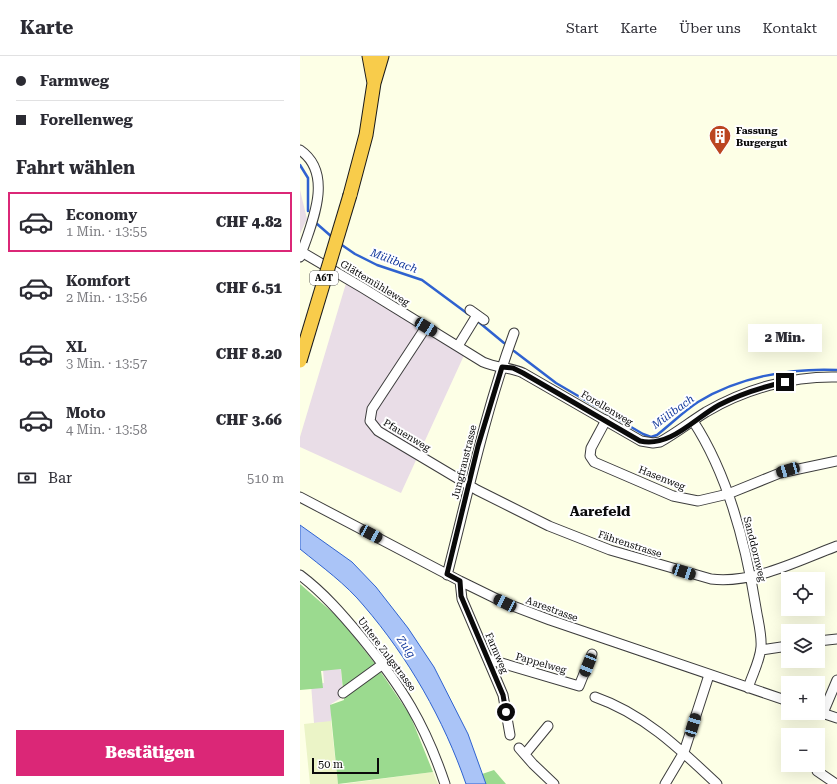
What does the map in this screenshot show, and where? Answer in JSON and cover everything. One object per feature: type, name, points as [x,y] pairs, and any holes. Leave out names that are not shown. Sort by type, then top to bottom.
[{"type":"highway","name":"A6T","points":[[369,56],[374,83]]},
{"type":"highway","name":"A6T","points":[[300,361],[350,195],[366,135],[374,83],[382,56]]},
{"type":"street","points":[[300,150],[312,161],[318,172],[319,184],[314,211],[300,254]]},
{"type":"street","name":"Glättemühleweg","points":[[300,254],[483,362],[502,367]]},
{"type":"street","points":[[458,346],[476,317]]},
{"type":"street","name":"Pfauenweg","points":[[426,327],[372,409],[370,422],[378,431],[470,485]]},
{"type":"street","name":"Jungfraustrasse","points":[[447,574],[470,485],[478,446],[514,333]]},
{"type":"street","name":"Forellenweg","points":[[502,367],[513,368],[523,373],[640,441],[653,443],[667,438],[724,402],[772,385],[800,379],[837,378]]},
{"type":"street","name":"Hasenweg","points":[[606,420],[590,452],[594,462],[682,499],[706,500],[728,494],[780,473],[837,461]]},
{"type":"street","name":"Sanddornweg","points":[[693,421],[728,494],[752,577],[761,635],[761,650],[748,688]]},
{"type":"street","name":"Fährenstrasse","points":[[470,485],[549,526],[610,550],[698,577],[725,581],[752,577],[837,546]]},
{"type":"street","name":"Aarestrasse","points":[[300,496],[460,581],[505,603],[708,675],[781,699]]},
{"type":"street","name":"Untere Zulgstrasse","points":[[300,575],[324,594],[383,664],[416,712],[433,748],[445,784]]},
{"type":"street","name":"Farmweg","points":[[460,581],[461,596],[503,695],[510,735]]},
{"type":"street","points":[[825,641],[837,639]]},
{"type":"street","points":[[761,650],[781,647]]},
{"type":"street","name":"Pappelweg","points":[[488,659],[580,686],[592,654]]},
{"type":"street","points":[[343,693],[383,664]]},
{"type":"street","points":[[665,784],[684,752],[708,675]]},
{"type":"street","points":[[825,704],[837,680]]},
{"type":"street","points":[[595,697],[637,715],[684,752],[712,782]]},
{"type":"street","points":[[825,714],[837,718]]},
{"type":"street","points":[[548,726],[522,751],[554,784]]},
{"type":"street","points":[[818,772],[836,784]]},
{"type":"shaded area","points":[[300,190],[307,219],[300,234]]},
{"type":"shaded area","points":[[347,280],[466,351],[401,493],[300,447],[300,437]]},
{"type":"shaded area","points":[[341,668],[343,697],[331,704],[331,722],[314,723],[311,684],[324,683],[323,670]]},
{"type":"green space","points":[[300,584],[340,619],[376,665],[410,715],[433,772],[338,784],[330,705],[344,700],[341,669],[321,671],[323,688],[300,690]]},
{"type":"green space","points":[[331,721],[338,784],[310,784],[304,724]]},
{"type":"green space","points":[[494,770],[506,784],[486,784],[482,774]]},
{"type":"green space","points":[[433,772],[438,784],[343,784]]},
{"type":"water","name":"Zulg","points":[[300,525],[352,562],[376,587],[408,628],[434,667],[468,734],[486,784],[466,784],[436,713],[410,668],[380,626],[350,590],[300,549]]},
{"type":"waterway","name":"Mülibach","points":[[300,165],[308,178],[308,211]]},
{"type":"waterway","name":"Mülibach","points":[[316,223],[332,237]]},
{"type":"waterway","name":"Mülibach","points":[[339,243],[355,254],[377,265],[422,280],[468,314]]},
{"type":"waterway","name":"Mülibach","points":[[475,319],[504,343]]},
{"type":"waterway","name":"Mülibach","points":[[514,351],[556,383],[643,434],[651,437],[657,435],[698,402],[730,386],[747,380],[783,373],[837,370]]},
{"type":"place","name":"Fassung Burgergut","points":[[720,156]]},
{"type":"district","name":"Aarefeld","points":[[600,511]]},
{"type":"route","points":[[506,712],[503,695],[461,596],[460,581],[447,574],[470,485],[478,446],[502,367],[513,368],[523,373],[640,441],[653,443],[660,442],[700,416],[727,401],[751,391],[785,382]]}]
